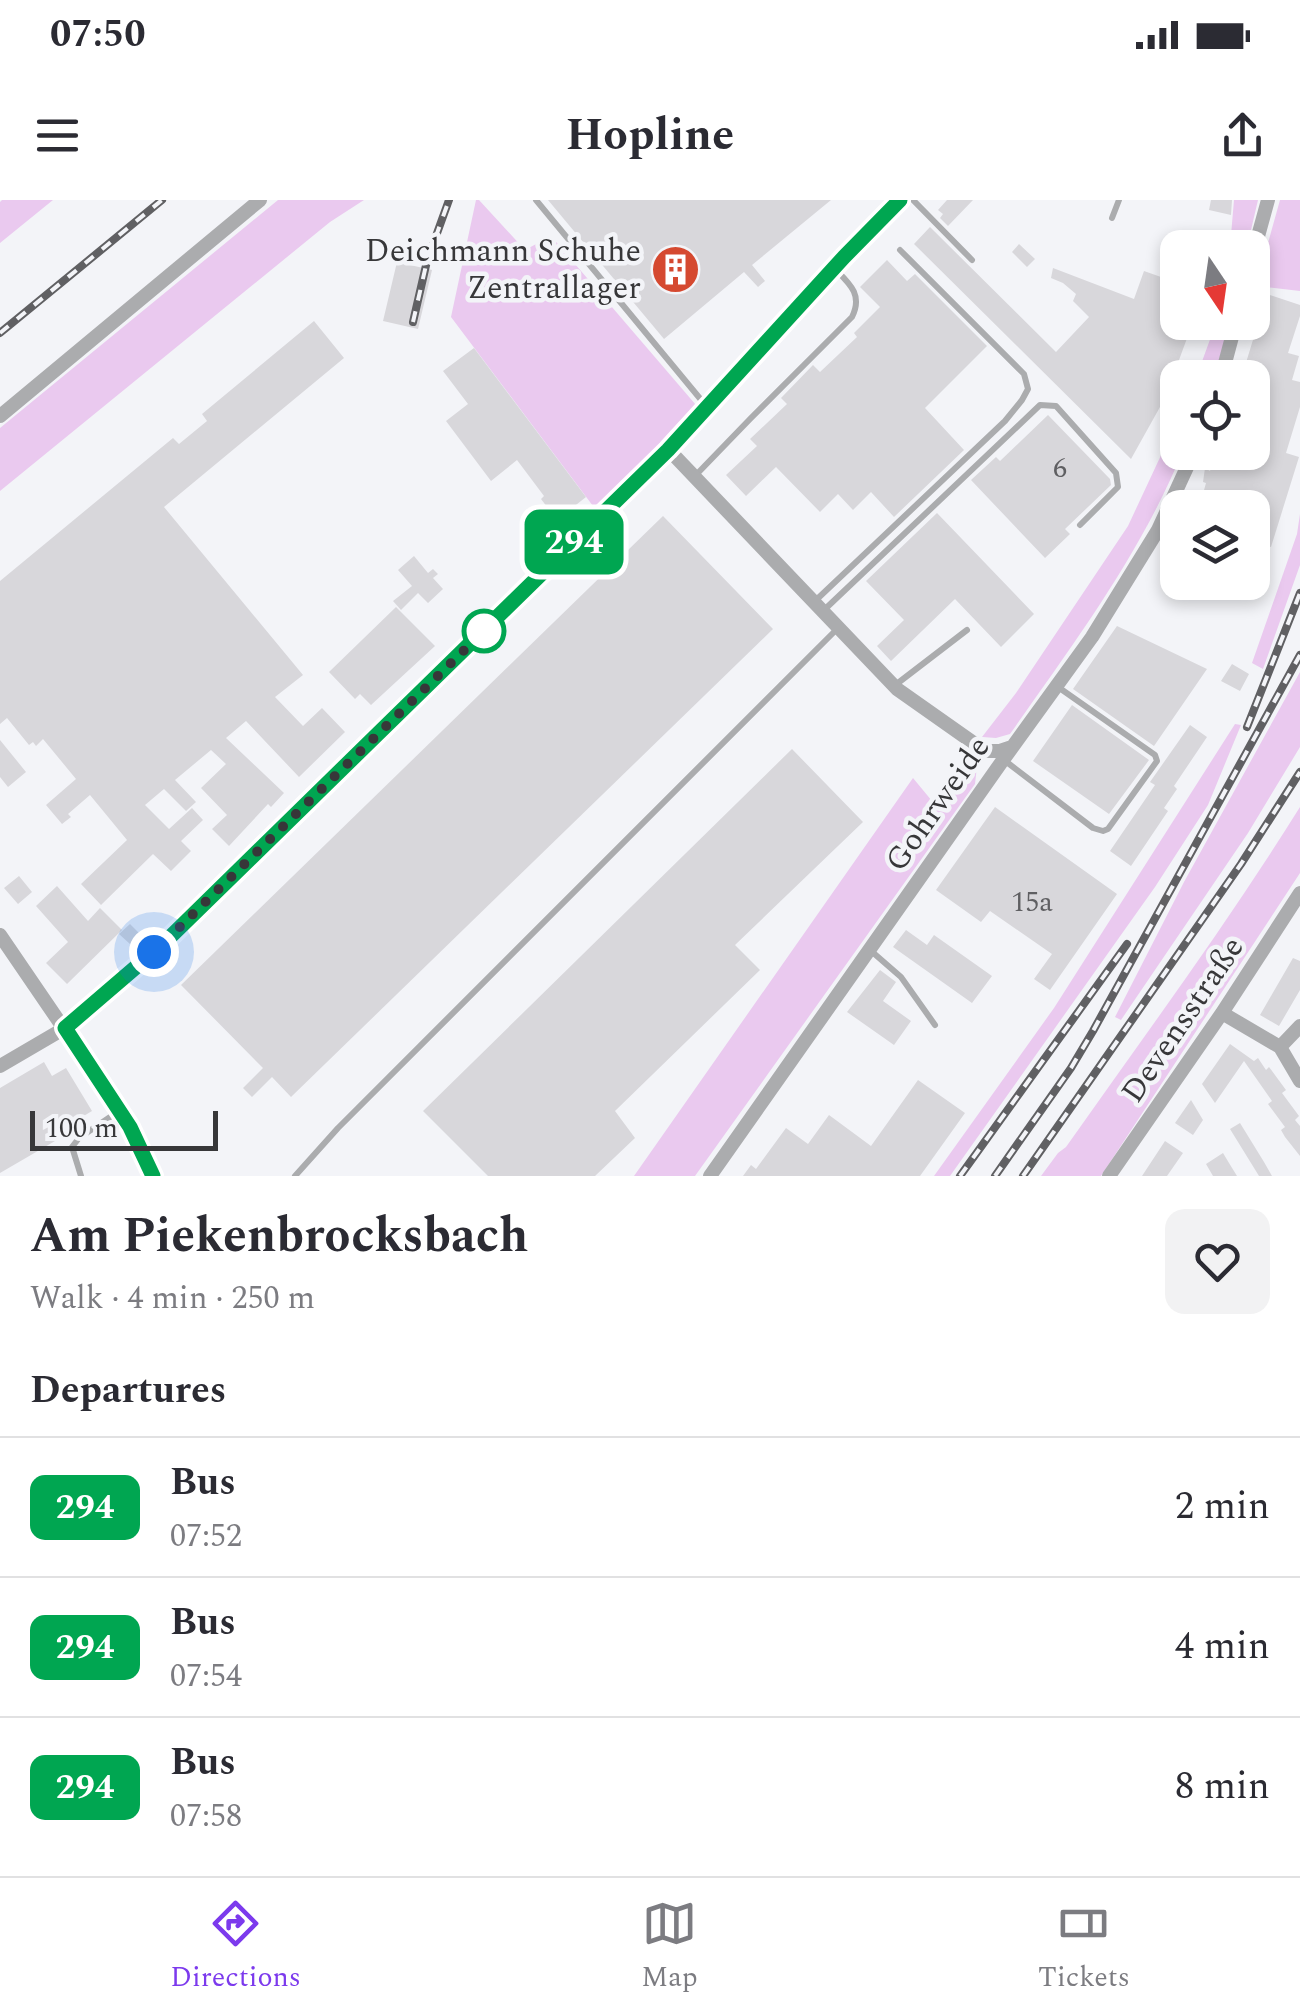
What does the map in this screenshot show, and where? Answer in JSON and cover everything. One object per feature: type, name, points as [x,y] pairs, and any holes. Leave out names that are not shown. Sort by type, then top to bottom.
[{"type":"street","points":[[0,416],[260,200]]},
{"type":"street","points":[[0,1066],[65,1028],[164,943],[668,450],[900,200]]},
{"type":"street","points":[[1260,230],[1268,200]]},
{"type":"street","points":[[668,450],[894,686],[985,750],[1000,751],[1012,746]]},
{"type":"street","name":"Gohrweide","points":[[710,1176],[1092,637],[1158,530],[1186,470]]},
{"type":"street","name":"Devensstraße","points":[[1109,1176],[1300,893]]},
{"type":"street","points":[[0,935],[120,1111],[152,1176]]},
{"type":"street","points":[[1222,1013],[1280,1047],[1300,1081]]},
{"type":"street","points":[[1280,1047],[1300,1026]]},
{"type":"lane","points":[[536,200],[707,407]]},
{"type":"lane","points":[[912,200],[972,260]]},
{"type":"lane","points":[[1112,218],[1119,200]]},
{"type":"lane","points":[[818,608],[1004,422],[1028,389],[1024,374],[900,250]]},
{"type":"lane","points":[[694,477],[852,317],[858,302],[855,291],[834,268]]},
{"type":"lane","points":[[818,608],[1040,405],[1056,406],[1116,473],[1118,487],[1080,526]]},
{"type":"lane","points":[[295,1176],[338,1128],[838,628]]},
{"type":"lane","points":[[894,686],[967,630]]},
{"type":"lane","points":[[1003,760],[1093,828],[1108,829],[1158,760],[1057,686]]},
{"type":"lane","points":[[869,950],[901,977],[935,1025]]},
{"type":"lane","points":[[81,1176],[72,1147],[120,1111]]},
{"type":"shaded area","points":[[2,200],[53,200],[0,243]]},
{"type":"shaded area","points":[[278,200],[364,200],[330,222],[0,491],[0,428]]},
{"type":"shaded area","points":[[476,200],[525,250],[551,236],[696,405],[596,510],[451,317]]},
{"type":"shaded area","points":[[1234,200],[1258,200],[1251,230],[1231,230]]},
{"type":"shaded area","points":[[1280,200],[1300,200],[1300,291],[1270,288],[1270,236]]},
{"type":"shaded area","points":[[1210,340],[1225,340],[1219,360],[1203,360]]},
{"type":"shaded area","points":[[1160,457],[1160,470],[1174,470],[1165,490],[1160,490],[1160,500],[1126,563],[1010,734],[982,737],[1016,693],[1128,526]]},
{"type":"shaded area","points":[[1300,514],[1300,565],[1263,669],[1252,663],[1297,534]]},
{"type":"shaded area","points":[[1300,672],[1300,747],[1248,833],[1121,1020],[1115,1017],[1184,882]]},
{"type":"shaded area","points":[[1235,724],[1241,725],[1208,805],[1155,887],[950,1176],[934,1176],[1054,1008]]},
{"type":"shaded area","points":[[970,752],[977,766],[975,784],[695,1176],[634,1176],[913,778],[932,801]]},
{"type":"shaded area","points":[[1300,807],[1300,873],[1101,1176],[1041,1176],[1066,1147],[1185,979]]},
{"type":"building","name":"Deichmann Schuhe Zentrallager","points":[[548,200],[831,200],[752,265],[765,281],[758,287],[744,272],[664,339]]},
{"type":"building","points":[[947,200],[973,200],[948,226],[938,210]]},
{"type":"building","points":[[1211,200],[1232,200],[1231,215],[1209,210]]},
{"type":"building","points":[[930,227],[1056,352],[1089,317],[1073,301],[1076,294],[1051,278],[1053,268],[1134,299],[1144,271],[1160,277],[1160,340],[1186,340],[1179,360],[1160,360],[1160,407],[1131,459],[914,244]]},
{"type":"building","points":[[1019,244],[1035,259],[1027,267],[1012,252]]},
{"type":"building","points":[[887,260],[907,281],[915,274],[987,346],[925,408],[964,450],[894,517],[871,492],[853,510],[838,494],[820,512],[776,467],[746,496],[726,475],[757,446],[750,439],[787,404],[781,398],[813,365],[820,372],[857,337],[854,333],[880,307],[860,287]]},
{"type":"building","points":[[397,262],[432,270],[418,329],[383,321]]},
{"type":"building","points":[[1270,295],[1300,305],[1288,353],[1299,356],[1292,380],[1300,382],[1300,407],[1286,453],[1299,457],[1271,547],[1270,490],[1204,490],[1203,482],[1205,470],[1270,470],[1270,360],[1247,360],[1253,340],[1270,340]]},
{"type":"building","points":[[314,321],[344,358],[164,507],[303,675],[275,697],[303,726],[322,708],[345,732],[299,777],[246,721],[226,738],[284,793],[271,807],[268,804],[229,846],[212,829],[227,815],[201,788],[226,764],[211,750],[175,780],[196,802],[186,811],[164,789],[145,805],[169,829],[192,808],[203,820],[181,841],[191,851],[171,871],[153,854],[101,905],[81,884],[127,840],[90,795],[62,824],[46,805],[76,779],[43,739],[36,746],[33,742],[29,745],[7,718],[0,724],[0,581],[173,438],[179,444],[207,421],[202,414]]},
{"type":"building","points":[[474,348],[586,497],[557,520],[517,460],[491,481],[446,421],[468,404],[443,371]]},
{"type":"building","points":[[1048,415],[1110,479],[1111,485],[1065,529],[1070,534],[1045,558],[971,480],[996,457],[1000,461]]},
{"type":"building","points":[[937,513],[1034,614],[1001,647],[955,599],[891,661],[877,646],[904,620],[866,581]]},
{"type":"building","points":[[663,516],[773,629],[291,1097],[272,1077],[252,1097],[243,1088],[263,1068],[181,985]]},
{"type":"building","points":[[414,556],[428,573],[433,569],[438,574],[433,578],[443,589],[428,603],[418,593],[401,610],[393,601],[412,586],[398,570]]},
{"type":"building","points":[[396,607],[435,646],[371,705],[360,694],[355,699],[329,672]]},
{"type":"building","points":[[1117,626],[1207,669],[1154,746],[1073,689]]},
{"type":"building","points":[[1232,664],[1249,674],[1240,691],[1221,681]]},
{"type":"building","points":[[1072,705],[1149,760],[1109,814],[1033,761]]},
{"type":"building","points":[[1190,725],[1207,737],[1174,786],[1177,789],[1164,808],[1168,811],[1131,866],[1110,851],[1155,785],[1150,782]]},
{"type":"building","points":[[0,740],[26,772],[8,787],[0,777]]},
{"type":"building","points":[[792,749],[863,822],[735,945],[760,970],[615,1111],[635,1138],[595,1176],[488,1176],[423,1111]]},
{"type":"building","points":[[995,807],[1117,894],[1050,990],[1034,979],[1052,954],[990,911],[981,922],[936,890]]},
{"type":"building","points":[[19,876],[32,892],[18,904],[4,888]]},
{"type":"building","points":[[57,886],[88,921],[100,908],[122,930],[67,984],[46,963],[68,942],[36,906]]},
{"type":"building","points":[[130,924],[140,934],[130,944],[119,934]]},
{"type":"building","points":[[906,930],[927,945],[934,935],[992,976],[972,1003],[893,947]]},
{"type":"building","points":[[1293,958],[1300,961],[1300,990],[1279,1026],[1260,1015]]},
{"type":"building","points":[[880,970],[896,982],[883,1001],[911,1021],[894,1045],[847,1012]]},
{"type":"building","points":[[1230,1044],[1254,1061],[1258,1058],[1266,1070],[1269,1067],[1286,1090],[1282,1093],[1299,1116],[1295,1120],[1300,1126],[1300,1156],[1281,1130],[1285,1127],[1268,1104],[1272,1101],[1244,1061],[1215,1103],[1202,1084]]},
{"type":"building","points":[[44,1062],[52,1076],[66,1068],[92,1111],[52,1135],[55,1141],[0,1173],[0,1088]]},
{"type":"building","points":[[918,1080],[965,1113],[920,1176],[743,1176],[751,1165],[756,1169],[786,1128],[808,1144],[829,1115],[871,1146]]},
{"type":"building","points":[[1191,1100],[1203,1120],[1193,1135],[1175,1123]]},
{"type":"building","points":[[1240,1123],[1272,1176],[1259,1176],[1230,1129]]},
{"type":"building","points":[[1165,1141],[1183,1153],[1167,1176],[1142,1176]]},
{"type":"building","points":[[1223,1153],[1237,1176],[1213,1176],[1206,1164]]},
{"type":"railway","points":[[0,333],[162,200]]},
{"type":"railway","points":[[413,322],[427,261],[449,200]]},
{"type":"railway","points":[[1247,727],[1300,593]]},
{"type":"railway","points":[[995,1176],[1093,1031],[1300,655]]},
{"type":"railway","points":[[1023,1176],[1241,864],[1300,772]]},
{"type":"railway","points":[[960,1176],[1127,944]]},
{"type":"bus line","name":"294","points":[[153,1176],[130,1127],[65,1028],[164,943],[668,450],[900,200]]},
{"type":"place","name":"Deichmann Schuhe Zentrallager","points":[[676,269]]},
{"type":"route","points":[[154,952],[484,631]]}]
